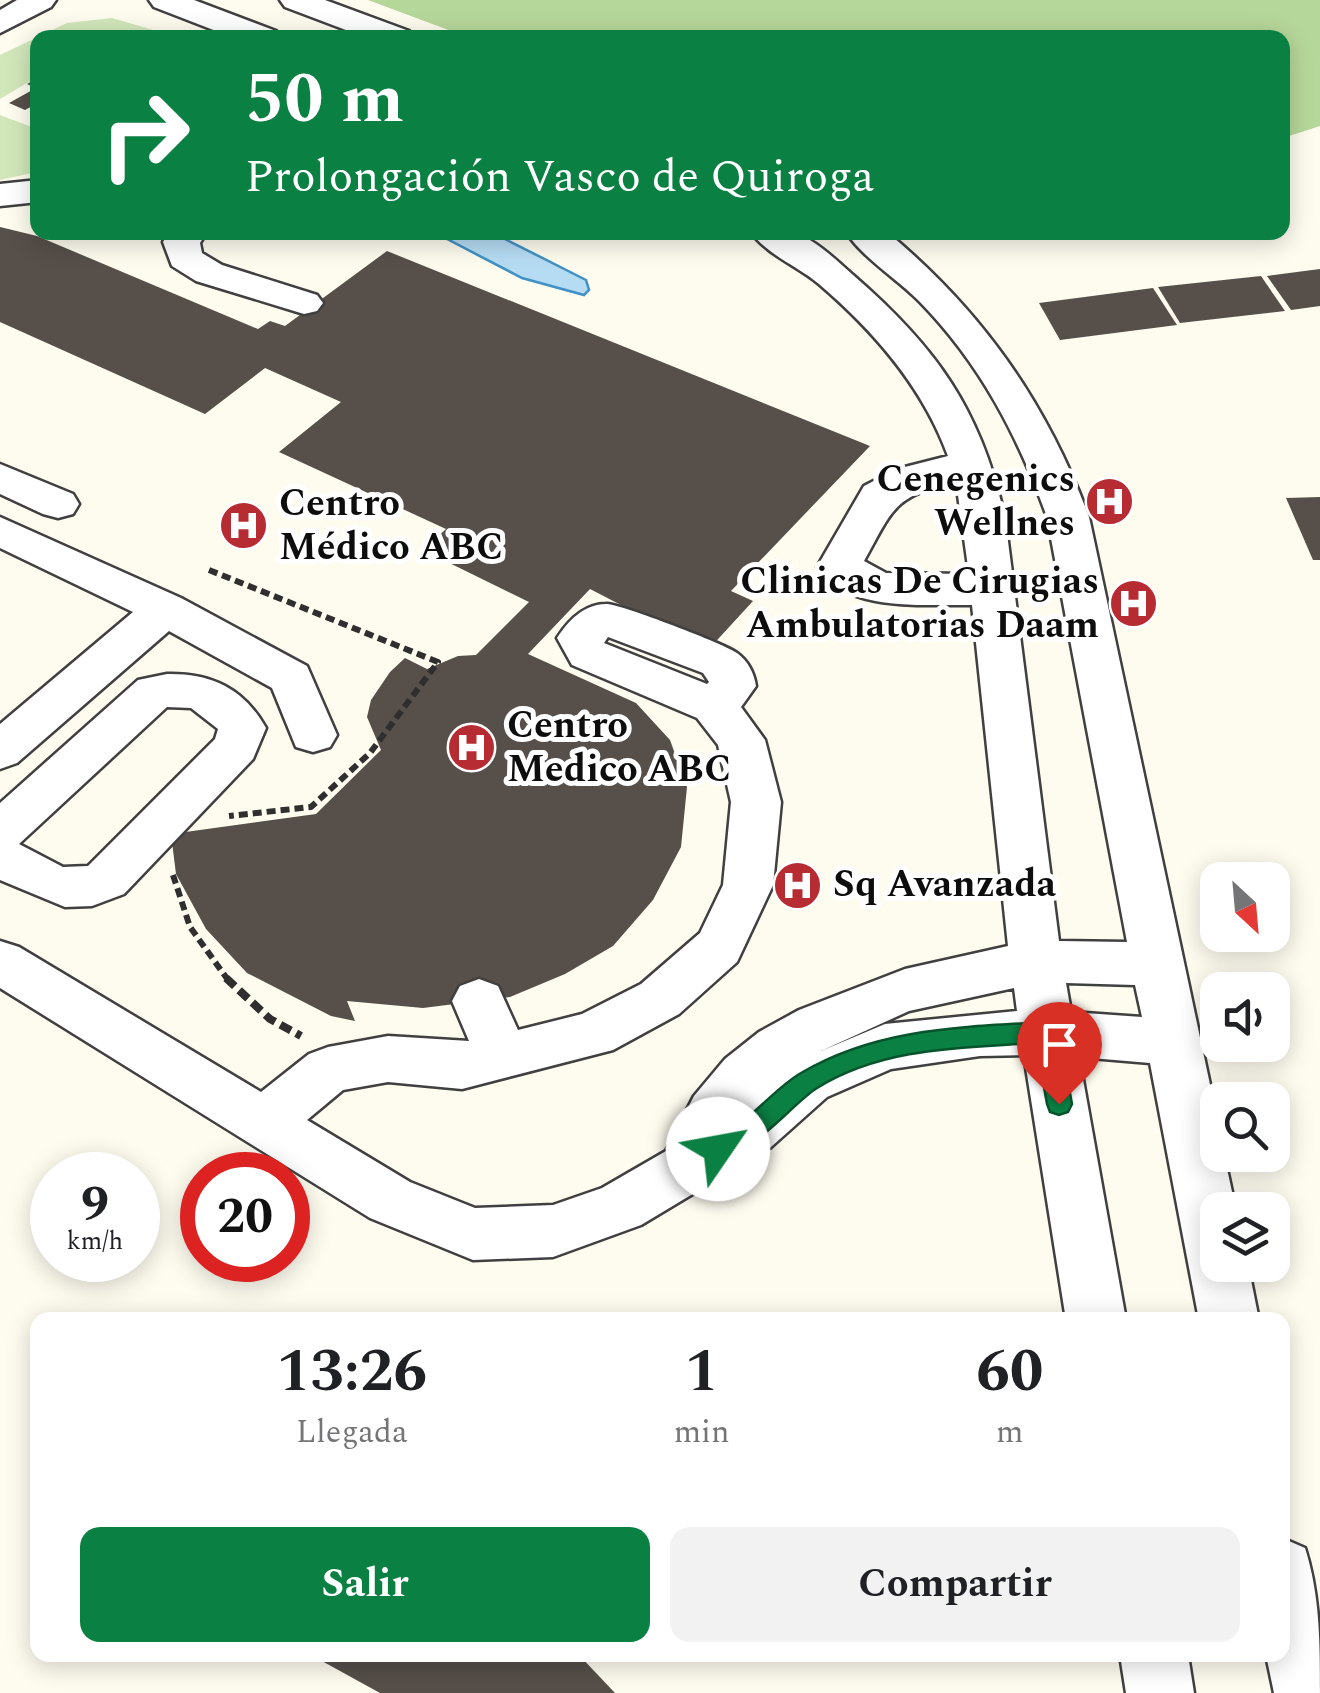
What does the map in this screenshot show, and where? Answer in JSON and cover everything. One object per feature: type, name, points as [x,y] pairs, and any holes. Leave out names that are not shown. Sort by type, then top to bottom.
[{"type":"street","points":[[0,23],[40,0]]},
{"type":"street","points":[[165,0],[206,27]]},
{"type":"street","points":[[296,0],[377,30]]},
{"type":"street","points":[[0,195],[30,191]]},
{"type":"street","points":[[183,240],[185,258],[209,273],[304,302]]},
{"type":"street","points":[[780,240],[837,281],[899,342],[943,402],[972,463],[992,590],[1036,964],[1095,1312]]},
{"type":"street","points":[[874,240],[961,321],[1015,394],[1048,457],[1068,517],[1203,1192]]},
{"type":"street","points":[[972,463],[912,479],[879,496],[838,567],[879,588],[992,590]]},
{"type":"street","points":[[0,477],[58,504]]},
{"type":"street","points":[[0,531],[165,609],[291,678],[313,735]]},
{"type":"street","points":[[0,751],[165,609]]},
{"type":"street","points":[[0,832],[154,692],[178,688],[207,694],[234,713],[242,728],[236,748],[106,880],[87,890],[63,889],[0,857]]},
{"type":"street","points":[[265,1122],[328,1070],[388,1059],[462,1066],[594,1034],[660,999],[718,948],[748,884],[756,802],[741,740],[714,706]]},
{"type":"street","points":[[0,962],[390,1200],[473,1234],[554,1231],[622,1206],[750,1130],[808,1081],[885,1047],[980,1034],[1047,1032],[1171,1042]]},
{"type":"street","points":[[686,1167],[719,1104],[771,1052],[861,1006],[962,975],[1036,964],[1156,964]]},
{"type":"street","points":[[479,1001],[503,1056]]},
{"type":"street","points":[[1222,1282],[1228,1312]]},
{"type":"street","points":[[1290,1609],[1308,1693]]},
{"type":"street","points":[[1155,1662],[1160,1693]]},
{"type":"path","points":[[209,570],[438,662],[370,753],[311,807],[215,818]]},
{"type":"path","points":[[168,859],[193,934],[224,973],[279,1027],[316,1042],[328,1070]]},
{"type":"green space","points":[[368,0],[1320,0],[1320,126],[1290,136],[1290,30],[449,30]]},
{"type":"green space","points":[[112,18],[153,30],[52,30],[67,23]]},
{"type":"green space","points":[[30,41],[30,81],[0,99],[0,55]]},
{"type":"green space","points":[[0,115],[30,126],[30,174],[0,180]]},
{"type":"water","points":[[449,240],[507,240],[586,280],[589,290],[584,295],[522,278]]},
{"type":"building","points":[[30,91],[30,107],[25,110],[9,103]]},
{"type":"building","points":[[0,227],[30,234],[30,240],[47,240],[258,329],[270,321],[285,326],[387,251],[870,446],[731,591],[753,601],[708,650],[590,589],[528,654],[636,703],[670,740],[687,787],[681,847],[653,900],[613,946],[565,974],[510,997],[423,1008],[347,1001],[355,1021],[331,1016],[247,973],[206,929],[176,874],[171,834],[316,814],[381,750],[367,717],[371,700],[390,672],[405,658],[427,669],[458,656],[476,655],[529,602],[423,550],[446,529],[279,452],[341,402],[265,368],[205,414],[0,322]]},
{"type":"building","points":[[1320,269],[1320,306],[1291,310],[1267,276]]},
{"type":"building","points":[[1261,276],[1285,311],[1180,323],[1158,287]]},
{"type":"building","points":[[1153,288],[1177,325],[1060,340],[1039,303]]},
{"type":"building","points":[[1320,497],[1320,560],[1313,560],[1286,498]]},
{"type":"building","points":[[324,1662],[586,1662],[615,1693],[380,1693]]},
{"type":"place","name":"Cenegenics Wellnes","points":[[1110,502]]},
{"type":"place","name":"Centro Médico ABC","points":[[244,526]]},
{"type":"place","name":"Clinicas De Cirugias Ambulatorias Daam","points":[[1134,604]]},
{"type":"place","name":"Centro Medico ABC","points":[[472,748]]},
{"type":"place","name":"Sq Avanzada","points":[[798,885]]},
{"type":"route","points":[[718,1149],[750,1130],[808,1081],[885,1047],[948,1038],[1047,1032],[1059,1104]]}]
